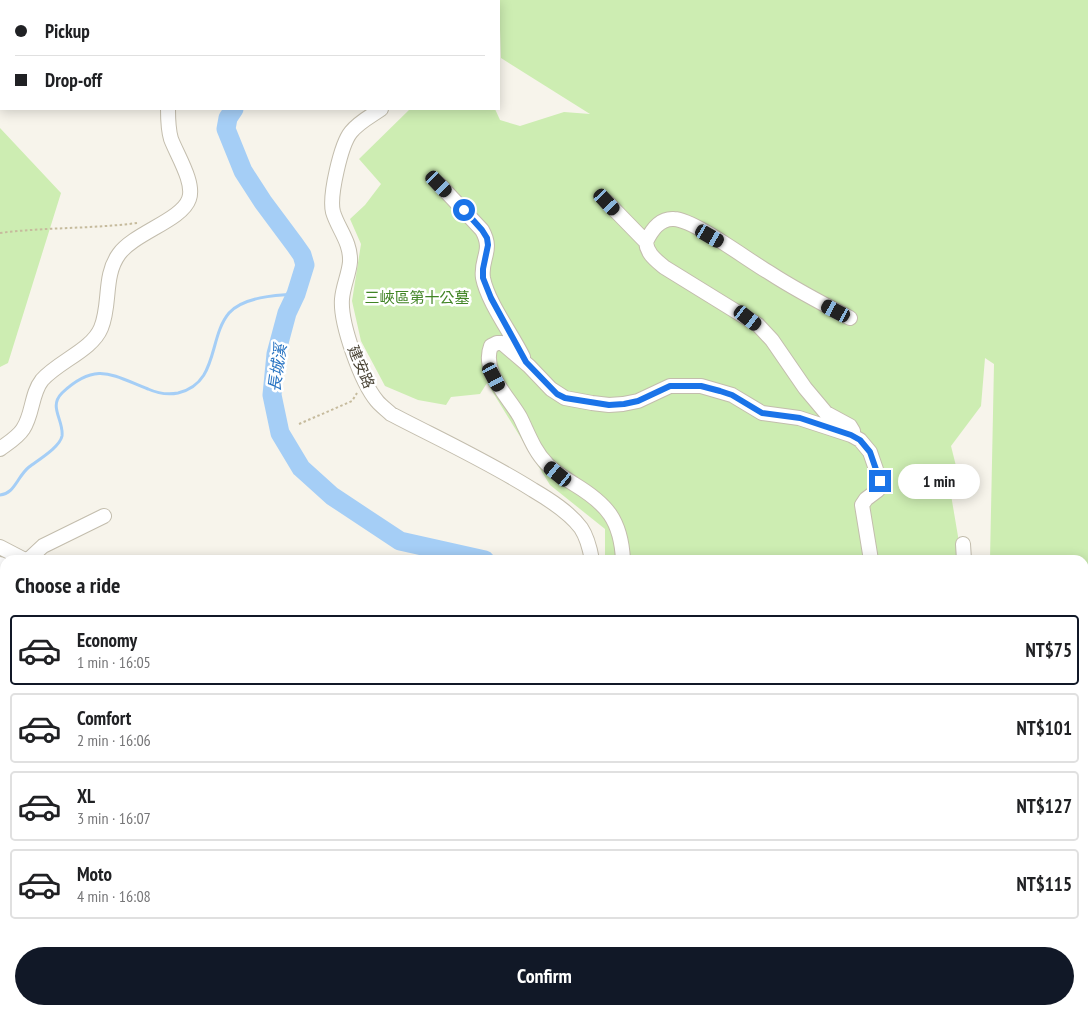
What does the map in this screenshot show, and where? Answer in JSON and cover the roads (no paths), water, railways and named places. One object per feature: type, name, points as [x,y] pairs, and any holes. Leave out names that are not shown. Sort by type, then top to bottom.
[{"type":"street","points":[[0,448],[23,430],[36,389],[41,382],[92,342],[101,328],[111,269],[117,256],[140,235],[168,220],[183,209],[189,200],[191,192],[189,181],[170,137],[168,110]]},
{"type":"street","name":"建安路","points":[[379,110],[359,123],[345,142],[338,164],[332,202],[333,211],[346,239],[350,262],[342,298],[342,314],[359,367],[370,391],[378,403],[391,414],[498,468],[569,515],[581,528],[590,546],[591,555]]},
{"type":"street","points":[[439,184],[482,230],[487,238],[488,245],[483,269],[486,287],[526,362]]},
{"type":"street","points":[[607,202],[646,242],[653,258],[664,267],[748,318],[765,332],[826,414],[850,426],[853,429],[854,437]]},
{"type":"street","points":[[646,242],[659,224],[665,220],[674,219],[683,222],[722,242],[788,284],[850,318]]},
{"type":"street","points":[[623,555],[622,546],[612,516],[599,501],[558,474],[540,456],[519,416],[494,377],[489,352],[491,346],[502,343],[526,362],[551,390],[565,398],[609,405],[624,404],[638,401],[670,386],[701,386],[732,395],[762,413],[800,418],[860,440],[870,452],[880,481],[878,490],[866,499],[862,505],[870,555]]},
{"type":"street","points":[[33,555],[43,546],[104,516]]},
{"type":"street","points":[[963,544],[964,555]]},
{"type":"street","points":[[0,547],[17,555]]},
{"type":"waterway","name":"長城溪","points":[[233,110],[228,118],[226,129],[243,171],[302,255],[305,265],[296,294],[287,313],[276,354],[272,395],[280,433],[301,468],[332,496],[400,541],[463,555]]},
{"type":"waterway","points":[[0,495],[10,490],[27,469],[53,449],[60,440],[62,430],[56,403],[62,393],[74,383],[85,377],[104,374],[166,394],[178,393],[191,388],[207,370],[222,323],[229,313],[251,300],[296,294]]},
{"type":"park label","name":"三峽區第十公墓","points":[[417,298]]}]
